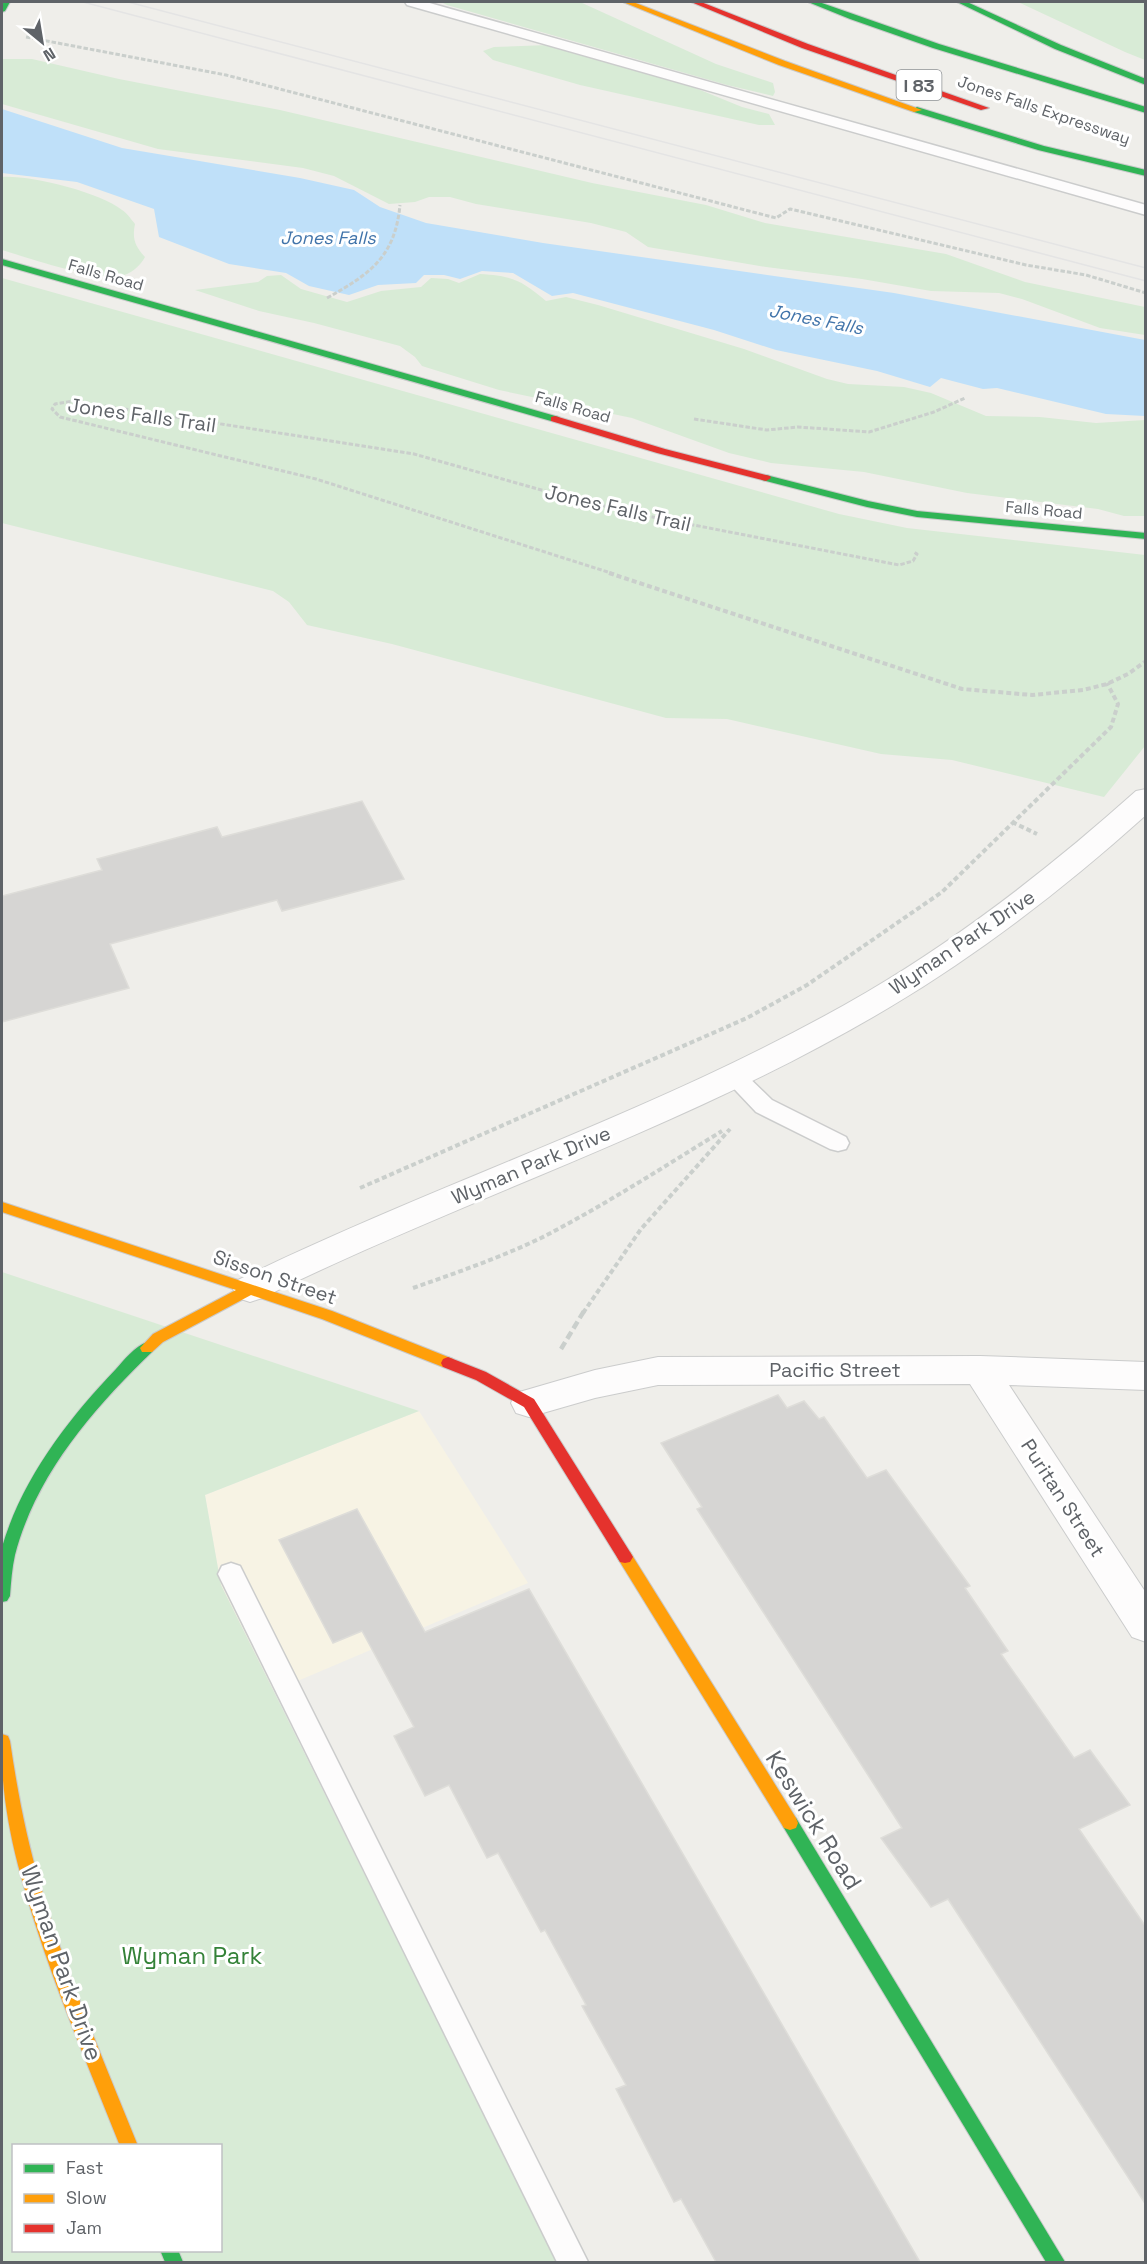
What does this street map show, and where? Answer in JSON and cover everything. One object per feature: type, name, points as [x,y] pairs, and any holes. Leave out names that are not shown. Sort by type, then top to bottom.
[{"type":"main road","points":[[2,9],[6,2]]},
{"type":"main road","points":[[627,2],[779,63],[905,106],[1033,147],[1146,173]]},
{"type":"main road","name":"Jones Falls Expressway","points":[[695,2],[805,46],[993,111]]},
{"type":"main road","name":"Jones Falls Expressway","points":[[812,2],[868,24],[972,59],[1146,111]]},
{"type":"main road","points":[[961,2],[1058,47],[1146,82]]},
{"type":"main road","name":"Jones Falls Expressway","points":[[1102,148],[1146,162]]},
{"type":"main road","name":"Falls Road","points":[[2,262],[430,382],[661,451],[867,504],[928,515],[1146,536]]},
{"type":"main road","name":"Sisson Street","points":[[2,1207],[327,1315],[481,1376],[529,1403]]},
{"type":"main road","name":"Wyman Park Drive","points":[[2,1596],[8,1552],[33,1490],[76,1424],[119,1374],[158,1338],[250,1289]]},
{"type":"main road","name":"Keswick Road","points":[[529,1403],[851,1922],[1056,2262]]},
{"type":"main road","name":"Wyman Park Drive","points":[[2,1741],[6,1782],[31,1880],[60,1967],[129,2144]]},
{"type":"street","name":"Wyman Park Drive","points":[[250,1289],[312,1258],[504,1178],[732,1075],[858,1010],[926,971],[992,926],[1049,883],[1146,798]]},
{"type":"street","name":"Pacific Street","points":[[529,1403],[595,1384],[658,1371],[980,1370],[1146,1376]]},
{"type":"street","name":"Puritan Street","points":[[980,1370],[1146,1626]]},
{"type":"lane","points":[[412,2],[1146,210]]},
{"type":"lane","points":[[732,1075],[764,1107],[838,1143]]},
{"type":"lane","points":[[231,1574],[573,2262]]},
{"type":"path","points":[[22,36],[226,75],[776,218],[790,209],[831,217],[1026,266],[1086,275],[1146,292]]},
{"type":"path","points":[[327,298],[356,281],[383,259],[396,236],[400,205]]},
{"type":"path","points":[[685,420],[703,419],[727,425],[767,430],[798,427],[869,432],[934,412],[965,398]]},
{"type":"path","name":"Jones Falls Trail","points":[[910,549],[916,554],[913,561],[899,565],[647,516],[559,495],[414,454],[73,401],[55,404],[52,410],[60,417],[79,422],[316,479],[553,554],[962,689],[994,695],[1028,696],[1065,693],[1107,682],[1126,674],[1146,661]]},
{"type":"path","points":[[351,1193],[390,1173],[549,1106],[747,1017],[807,985],[942,892],[1111,727],[1120,709],[1117,697],[1107,682]]},
{"type":"path","points":[[1012,822],[1046,838]]},
{"type":"path","points":[[413,1288],[494,1259],[564,1225],[736,1122],[630,1242],[595,1292],[529,1403]]},
{"type":"shaded area","points":[[419,1411],[528,1583],[274,1691],[221,1585],[205,1495]]},
{"type":"green space","points":[[444,2],[580,2],[716,64],[773,83],[775,92],[773,96],[727,85],[447,5]]},
{"type":"green space","points":[[1018,2],[1145,2],[1145,60],[1125,52]]},
{"type":"green space","points":[[548,45],[688,85],[742,107],[769,114],[775,125],[759,125],[580,85],[493,60],[483,51],[494,47]]},
{"type":"green space","points":[[2,59],[32,59],[119,79],[280,110],[592,183],[706,205],[765,223],[946,254],[1025,282],[1145,307],[1145,335],[1100,328],[1022,299],[999,293],[931,291],[648,247],[626,232],[591,223],[476,204],[450,197],[429,197],[415,202],[389,204],[334,176],[303,168],[158,149],[2,104]]},
{"type":"green space","points":[[2,177],[29,179],[64,186],[111,203],[126,213],[135,224],[135,242],[145,257],[128,274],[109,277],[61,268],[2,250]]},
{"type":"green space","points":[[480,274],[516,280],[546,301],[566,297],[598,305],[744,349],[827,379],[848,384],[904,387],[931,393],[986,416],[1040,417],[1096,423],[1145,420],[1145,516],[1124,516],[1098,509],[967,493],[864,472],[771,463],[729,453],[632,418],[499,390],[422,366],[415,357],[400,346],[259,311],[195,290],[258,282],[267,276],[281,275],[301,289],[347,302],[381,291],[421,287],[431,278],[448,279],[459,283]]},
{"type":"green space","points":[[2,278],[839,514],[907,528],[1145,555],[1145,746],[1104,797],[952,760],[881,754],[727,719],[666,718],[392,644],[307,625],[289,602],[273,591],[2,523]]},
{"type":"green space","name":"Wyman Park","points":[[2,1272],[419,1411],[205,1495],[221,1585],[557,2262],[2,2262]]},
{"type":"water","name":"Jones Falls","points":[[2,109],[122,148],[300,178],[354,190],[380,207],[426,223],[543,243],[894,293],[1145,340],[1145,416],[1106,414],[997,388],[983,389],[941,378],[930,387],[877,371],[776,350],[714,330],[573,293],[552,296],[513,273],[482,271],[460,279],[444,275],[424,275],[416,283],[378,285],[349,295],[309,286],[286,273],[229,264],[159,237],[154,209],[77,182],[2,173]]},
{"type":"building","points":[[362,801],[404,879],[282,911],[277,900],[110,944],[129,988],[2,1022],[2,896],[102,870],[97,859],[217,827],[222,837]]},
{"type":"building","points":[[778,1395],[787,1408],[804,1401],[819,1419],[824,1417],[867,1478],[886,1470],[970,1586],[965,1588],[1008,1651],[1001,1654],[1074,1758],[1090,1750],[1130,1805],[1079,1829],[1146,1927],[1146,2205],[948,1899],[931,1907],[881,1838],[902,1828],[697,1509],[702,1507],[661,1443]]},
{"type":"building","points":[[357,1509],[425,1632],[529,1589],[920,2262],[716,2262],[681,2199],[674,2202],[616,2089],[626,2085],[582,2006],[586,2005],[545,1930],[541,1932],[498,1853],[487,1858],[449,1785],[425,1796],[394,1736],[414,1727],[362,1631],[333,1643],[279,1540]]},
{"type":"tram line","points":[[83,2],[1146,281]]},
{"type":"tram line","points":[[128,2],[1146,268]]},
{"type":"traffic: fast","points":[[2,9],[6,2]]},
{"type":"traffic: fast","points":[[812,2],[853,18],[1019,73],[1146,110]]},
{"type":"traffic: fast","points":[[961,2],[1058,47],[1146,82]]},
{"type":"traffic: fast","points":[[917,110],[1041,148],[1146,173]]},
{"type":"traffic: fast","points":[[2,262],[555,419]]},
{"type":"traffic: fast","points":[[766,478],[867,504],[917,514],[1146,536]]},
{"type":"traffic: fast","points":[[2,1596],[5,1567],[19,1521],[47,1466],[83,1415],[147,1348]]},
{"type":"traffic: fast","points":[[790,1823],[1056,2262]]},
{"type":"traffic: fast","points":[[170,2252],[174,2262]]},
{"type":"traffic: slow","points":[[627,2],[782,63],[917,110]]},
{"type":"traffic: slow","points":[[2,1207],[327,1315],[448,1363]]},
{"type":"traffic: slow","points":[[147,1348],[158,1338],[250,1289]]},
{"type":"traffic: slow","points":[[625,1557],[790,1823]]},
{"type":"traffic: slow","points":[[2,1741],[21,1845],[43,1922],[128,2144]]},
{"type":"traffic: jam","points":[[695,2],[805,46],[984,108]]},
{"type":"traffic: jam","points":[[555,419],[661,451],[766,478]]},
{"type":"traffic: jam","points":[[448,1363],[481,1376],[529,1403],[625,1557]]}]
